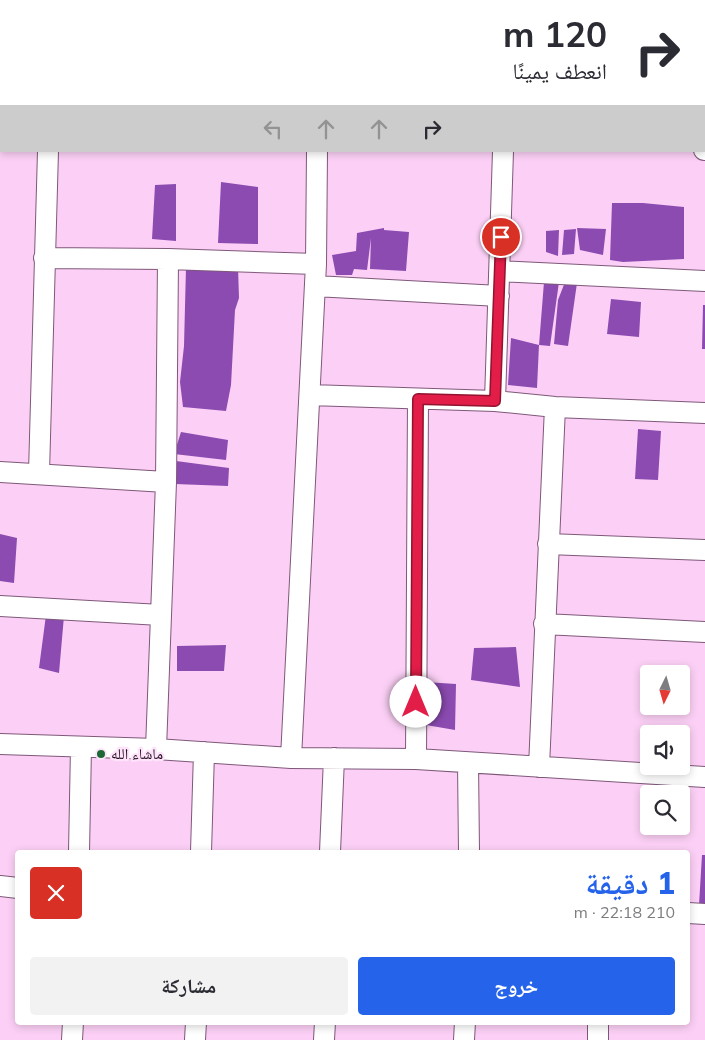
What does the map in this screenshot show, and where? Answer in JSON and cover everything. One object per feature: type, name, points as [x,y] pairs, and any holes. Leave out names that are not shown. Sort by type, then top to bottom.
[{"type":"street","points":[[39,473],[48,152]]},
{"type":"street","points":[[292,758],[316,264],[317,152]]},
{"type":"street","points":[[495,401],[503,152]]},
{"type":"street","points":[[44,258],[168,259],[316,264]]},
{"type":"street","points":[[156,749],[166,482],[168,259]]},
{"type":"street","points":[[500,271],[705,280]]},
{"type":"street","points":[[315,286],[499,296]]},
{"type":"street","points":[[310,395],[495,401],[555,407],[705,413]]},
{"type":"street","points":[[416,759],[418,399]]},
{"type":"street","points":[[539,768],[555,407]]},
{"type":"street","points":[[0,472],[166,482]]},
{"type":"street","points":[[548,544],[705,550]]},
{"type":"street","points":[[0,606],[161,615]]},
{"type":"street","points":[[544,624],[705,632]]},
{"type":"street","points":[[0,744],[156,749],[292,758],[416,759],[705,777]]},
{"type":"street","points":[[79,850],[81,747]]},
{"type":"street","points":[[201,850],[204,752]]},
{"type":"street","points":[[330,850],[334,758]]},
{"type":"street","points":[[468,763],[469,850]]},
{"type":"street","points":[[0,886],[15,888]]},
{"type":"street","points":[[690,913],[705,914]]},
{"type":"street","points":[[72,1040],[73,1025]]},
{"type":"street","points":[[195,1040],[196,1025]]},
{"type":"street","points":[[324,1040],[325,1025]]},
{"type":"street","points":[[464,1040],[465,1025]]},
{"type":"street","points":[[598,1025],[598,1040]]},
{"type":"building","points":[[221,182],[258,187],[258,244],[218,243]]},
{"type":"building","points":[[176,184],[176,241],[152,239],[155,185]]},
{"type":"building","points":[[612,203],[643,203],[684,207],[684,259],[623,262],[610,260]]},
{"type":"building","points":[[384,228],[384,230],[409,232],[406,271],[370,269],[371,238],[367,270],[354,269],[352,275],[336,275],[332,255],[356,251],[357,233]]},
{"type":"building","points":[[577,228],[606,229],[603,255],[580,250]]},
{"type":"building","points":[[576,229],[574,254],[562,255],[564,230]]},
{"type":"building","points":[[559,230],[558,256],[546,252],[546,231]]},
{"type":"building","points":[[186,267],[238,267],[239,298],[235,310],[231,385],[226,411],[183,407],[180,382],[184,346]]},
{"type":"building","points":[[544,282],[559,282],[550,346],[539,345]]},
{"type":"building","points":[[565,282],[577,283],[568,346],[554,344],[558,300]]},
{"type":"building","points":[[611,299],[641,302],[639,337],[607,334]]},
{"type":"building","points":[[703,305],[705,305],[705,349],[702,349]]},
{"type":"building","points":[[511,338],[539,345],[537,388],[508,385]]},
{"type":"building","points":[[638,429],[661,431],[658,480],[635,479]]},
{"type":"building","points":[[181,432],[228,440],[226,460],[174,454]]},
{"type":"building","points":[[176,461],[229,468],[228,486],[175,484]]},
{"type":"building","points":[[0,534],[17,538],[14,583],[0,581]]},
{"type":"building","points":[[46,615],[64,616],[59,673],[39,668]]},
{"type":"building","points":[[226,645],[224,671],[177,671],[177,646]]},
{"type":"building","points":[[516,647],[520,687],[471,680],[474,648]]},
{"type":"building","points":[[425,682],[456,684],[455,730],[426,725]]},
{"type":"building","points":[[702,855],[705,855],[705,905],[699,905]]},
{"type":"place","name":"ماشاء الله","points":[[101,754]]},
{"type":"route","points":[[416,702],[418,399],[495,401],[501,237]]}]
